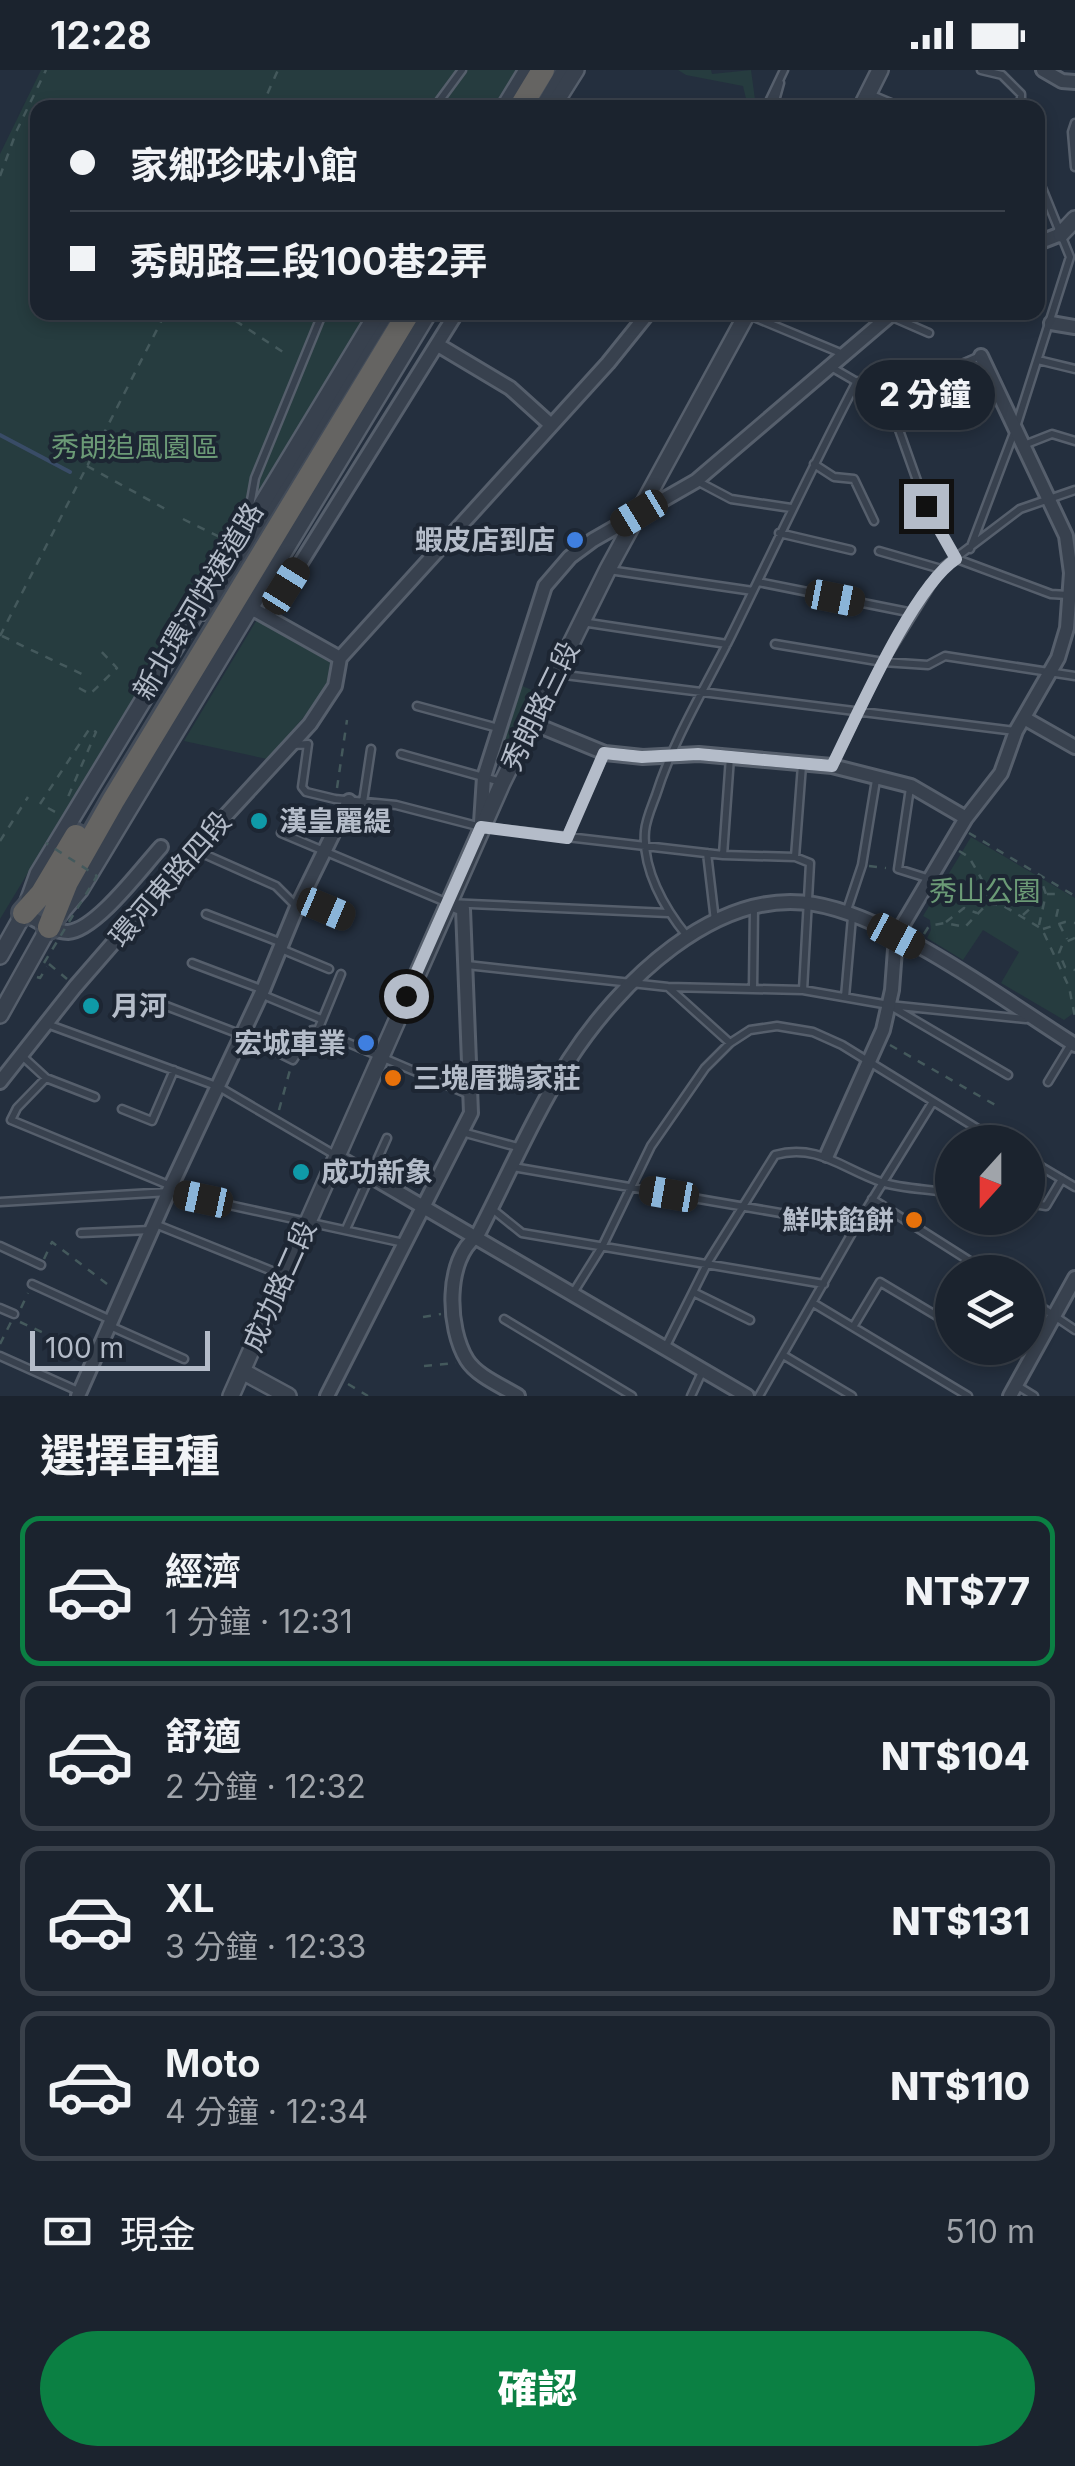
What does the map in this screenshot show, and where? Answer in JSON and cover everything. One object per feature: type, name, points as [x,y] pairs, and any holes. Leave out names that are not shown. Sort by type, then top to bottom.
[{"type":"highway","points":[[522,100],[540,70]]},
{"type":"highway","points":[[542,100],[559,70]]},
{"type":"highway","name":"新北環河快速道路","points":[[49,927],[67,882],[387,320]]},
{"type":"highway","name":"新北環河快速道路","points":[[24,913],[42,893],[404,320]]},
{"type":"street","points":[[509,100],[527,70]]},
{"type":"street","points":[[557,100],[576,70]]},
{"type":"street","points":[[864,100],[880,70]]},
{"type":"street","points":[[1043,70],[1062,81],[1075,82]]},
{"type":"street","points":[[1045,240],[1061,234],[1075,219]]},
{"type":"street","points":[[228,596],[250,526],[373,320]]},
{"type":"street","points":[[228,596],[412,320]]},
{"type":"street","points":[[228,596],[423,320]]},
{"type":"street","points":[[267,617],[453,320]]},
{"type":"street","points":[[228,596],[340,658],[551,426],[641,320]]},
{"type":"street","name":"秀朗路三段","points":[[448,903],[581,622],[742,320]]},
{"type":"street","points":[[481,827],[484,777],[545,586],[570,557],[696,481],[885,320]]},
{"type":"street","points":[[1051,322],[1075,327]]},
{"type":"street","points":[[438,345],[510,388],[551,426]]},
{"type":"street","points":[[826,1155],[880,1039],[889,1005],[896,936],[1002,772],[1016,732],[1051,671],[1067,628],[1072,553],[981,356]]},
{"type":"street","name":"環河東路四段","points":[[0,1082],[194,850],[331,696],[340,658]]},
{"type":"street","points":[[1024,718],[1075,747]]},
{"type":"street","points":[[532,723],[604,753],[730,757],[832,766],[911,786],[965,826]]},
{"type":"street","points":[[79,1394],[349,801]]},
{"type":"street","name":"環河東路四段","points":[[49,927],[68,932],[90,924],[161,848]]},
{"type":"street","points":[[327,1396],[471,1114],[463,909],[448,903]]},
{"type":"street","name":"成功路二段","points":[[231,1396],[448,903]]},
{"type":"street","points":[[518,1396],[468,1362],[454,1328],[452,1287],[467,1243],[477,1236],[570,1059],[632,982],[687,936],[754,906],[805,904],[849,915],[896,936],[1074,1044]]},
{"type":"street","points":[[0,1015],[49,927],[24,913],[2,953]]},
{"type":"street","points":[[336,1156],[747,1396]]},
{"type":"street","points":[[1013,1390],[1075,1278]]},
{"type":"street","points":[[242,1371],[288,1396]]},
{"type":"lane","points":[[440,100],[462,70]]},
{"type":"lane","points":[[981,70],[1002,76],[1021,94],[1020,100]]},
{"type":"lane","points":[[770,100],[782,74]]},
{"type":"lane","points":[[775,100],[782,74]]},
{"type":"lane","points":[[1075,123],[1075,167]]},
{"type":"lane","points":[[970,548],[1015,430],[1073,256],[1045,195]]},
{"type":"lane","points":[[250,526],[254,478],[320,320]]},
{"type":"lane","points":[[763,320],[846,355]]},
{"type":"lane","points":[[904,320],[929,333]]},
{"type":"lane","points":[[830,367],[857,380],[940,406],[940,372],[981,356]]},
{"type":"lane","points":[[1038,360],[1075,370]]},
{"type":"lane","points":[[857,380],[880,396],[894,414],[926,506],[956,559],[1051,594],[1072,586]]},
{"type":"lane","points":[[687,936],[668,913],[655,882],[645,828],[668,756],[857,380]]},
{"type":"lane","points":[[1022,445],[1052,434],[1075,441]]},
{"type":"lane","points":[[814,464],[834,477],[854,479],[874,521]]},
{"type":"lane","points":[[696,481],[731,499],[791,508]]},
{"type":"lane","points":[[832,766],[883,662],[941,569],[1020,509],[1075,490]]},
{"type":"lane","points":[[779,533],[851,550]]},
{"type":"lane","points":[[879,552],[941,569]]},
{"type":"lane","points":[[608,570],[752,592]]},
{"type":"lane","points":[[757,582],[913,614]]},
{"type":"lane","points":[[581,622],[726,644]]},
{"type":"lane","points":[[775,644],[883,662],[928,665],[946,656],[1075,676]]},
{"type":"lane","points":[[557,674],[1016,732]]},
{"type":"lane","points":[[417,706],[499,728]]},
{"type":"lane","points":[[288,747],[308,744],[302,787],[306,792],[396,805],[481,827],[723,855],[795,857],[810,863],[803,990]]},
{"type":"lane","points":[[349,801],[371,749]]},
{"type":"lane","points":[[567,838],[604,753]]},
{"type":"lane","points":[[401,754],[502,783]]},
{"type":"lane","points":[[723,855],[730,757]]},
{"type":"lane","points":[[795,857],[802,764]]},
{"type":"lane","points":[[845,997],[849,915],[862,865],[876,777]]},
{"type":"lane","points":[[911,786],[898,869],[930,878]]},
{"type":"lane","points":[[281,833],[448,903],[472,901],[668,913]]},
{"type":"lane","points":[[194,850],[276,886],[300,903],[348,918]]},
{"type":"lane","points":[[708,853],[715,922]]},
{"type":"lane","points":[[752,988],[754,906]]},
{"type":"lane","points":[[206,914],[329,969]]},
{"type":"lane","points":[[192,964],[322,1019]]},
{"type":"lane","points":[[466,965],[668,987],[803,990],[889,1005],[1035,1020]]},
{"type":"lane","points":[[318,1030],[341,974]]},
{"type":"lane","points":[[668,987],[730,1043]]},
{"type":"lane","points":[[161,1004],[242,1035],[293,1060],[312,1030],[318,1030],[471,1096]]},
{"type":"lane","points":[[889,1005],[1008,1075]]},
{"type":"lane","points":[[46,1024],[219,1088],[336,1156]]},
{"type":"lane","points":[[573,1292],[602,1245],[651,1146],[705,1068],[750,1030],[777,1026],[813,1032],[842,1045],[970,1125]]},
{"type":"lane","points":[[1048,1082],[1074,1044]]},
{"type":"lane","points":[[21,1055],[46,1078],[95,1098]]},
{"type":"lane","points":[[122,1109],[152,1121],[174,1070]]},
{"type":"lane","points":[[46,1078],[17,1108],[11,1120],[170,1189],[405,1243]]},
{"type":"lane","points":[[759,1396],[932,1103]]},
{"type":"lane","points":[[462,1132],[522,1148]]},
{"type":"lane","points":[[346,1230],[388,1138]]},
{"type":"lane","points":[[665,1347],[708,1262],[775,1155],[793,1150],[826,1155],[882,1182],[935,1190]]},
{"type":"lane","points":[[513,1167],[856,1226]]},
{"type":"lane","points":[[1045,1169],[1075,1187]]},
{"type":"lane","points":[[1045,1206],[1062,1179]]},
{"type":"lane","points":[[0,1202],[170,1189]]},
{"type":"lane","points":[[872,1199],[960,1255]]},
{"type":"lane","points":[[492,1208],[522,1233],[824,1284]]},
{"type":"lane","points":[[80,1233],[154,1227],[283,1276]]},
{"type":"lane","points":[[0,1246],[41,1264]]},
{"type":"lane","points":[[853,1327],[880,1282],[935,1315]]},
{"type":"lane","points":[[32,1284],[184,1360]]},
{"type":"lane","points":[[693,1292],[750,1320]]},
{"type":"lane","points":[[813,1303],[968,1396]]},
{"type":"lane","points":[[0,1308],[13,1317]]},
{"type":"lane","points":[[1045,1310],[1075,1330]]},
{"type":"lane","points":[[504,1318],[632,1396]]},
{"type":"lane","points":[[0,1356],[79,1394]]},
{"type":"lane","points":[[783,1356],[852,1396]]},
{"type":"lane","points":[[691,1396],[703,1370]]},
{"type":"lane","points":[[1013,1390],[1034,1396]]},
{"type":"path","points":[[32,100],[46,70]]},
{"type":"path","points":[[265,100],[278,70]]},
{"type":"path","points":[[0,176],[30,103]]},
{"type":"path","points":[[86,676],[0,635],[162,320]]},
{"type":"path","points":[[234,320],[286,354]]},
{"type":"path","points":[[87,466],[169,511]]},
{"type":"path","points":[[183,520],[230,542]]},
{"type":"path","points":[[79,688],[90,694],[118,668],[99,650]]},
{"type":"path","points":[[347,720],[349,801]]},
{"type":"path","points":[[40,804],[90,728],[96,732],[66,802],[70,804]]},
{"type":"path","points":[[0,840],[28,797]]},
{"type":"path","points":[[48,808],[63,816]]},
{"type":"path","points":[[994,902],[970,855],[954,848],[965,826],[1075,896]]},
{"type":"path","points":[[46,843],[96,876],[46,965],[68,980]]},
{"type":"path","points":[[862,865],[898,869]]},
{"type":"path","points":[[1005,906],[1023,876]]},
{"type":"path","points":[[1040,928],[1046,879]]},
{"type":"path","points":[[1017,890],[1026,886],[1034,889],[1036,898],[1031,906]]},
{"type":"path","points":[[1022,916],[1060,887]]},
{"type":"path","points":[[1017,890],[1021,903],[1031,906]]},
{"type":"path","points":[[945,922],[965,928],[987,904],[994,902],[1040,928],[1072,986],[1075,1017]]},
{"type":"path","points":[[921,940],[930,926],[945,922],[964,908],[978,914]]},
{"type":"path","points":[[1058,909],[1056,918],[1067,940]]},
{"type":"path","points":[[1040,928],[1075,923]]},
{"type":"path","points":[[1057,953],[1067,940],[1075,938]]},
{"type":"path","points":[[1060,964],[1075,970]]},
{"type":"path","points":[[880,1039],[997,1106]]},
{"type":"path","points":[[275,1121],[293,1060]]},
{"type":"path","points":[[41,1264],[52,1242],[123,1298]]},
{"type":"path","points":[[0,1344],[32,1284]]},
{"type":"path","points":[[423,1317],[453,1313]]},
{"type":"path","points":[[13,1317],[96,1356]]},
{"type":"path","points":[[424,1366],[468,1362]]},
{"type":"path","points":[[338,1378],[368,1396]]},
{"type":"green space","name":"秀朗追風園區","points":[[41,70],[521,70],[502,100],[30,100],[30,320],[368,320],[234,539],[227,543],[0,919],[0,154]]},
{"type":"green space","points":[[678,70],[711,70],[712,74],[751,70],[755,100],[746,100],[743,86]]},
{"type":"green space","points":[[258,618],[333,664],[325,693],[267,759],[184,741]]},
{"type":"green space","points":[[520,685],[534,691],[501,761],[496,764]]},
{"type":"green space","name":"秀山公園","points":[[971,837],[1075,898],[1075,1012],[1064,1020],[1001,983],[1019,952],[983,930],[963,960],[927,938],[930,920],[923,916]]},
{"type":"waterway","points":[[0,435],[70,472]]},
{"type":"place","name":"蝦皮店到店","points":[[575,540]]},
{"type":"place","name":"漢皇麗緹","points":[[259,821]]},
{"type":"place","name":"月河","points":[[91,1006]]},
{"type":"place","name":"宏城車業","points":[[366,1043]]},
{"type":"place","name":"三塊厝鵝家莊","points":[[393,1078]]},
{"type":"place","name":"成功新象","points":[[301,1172]]},
{"type":"place","name":"鮮味餡餅","points":[[914,1220]]},
{"type":"route","points":[[406,996],[481,827],[567,838],[604,753],[642,757],[698,754],[832,766],[883,662],[941,569],[956,559],[926,506]]}]
